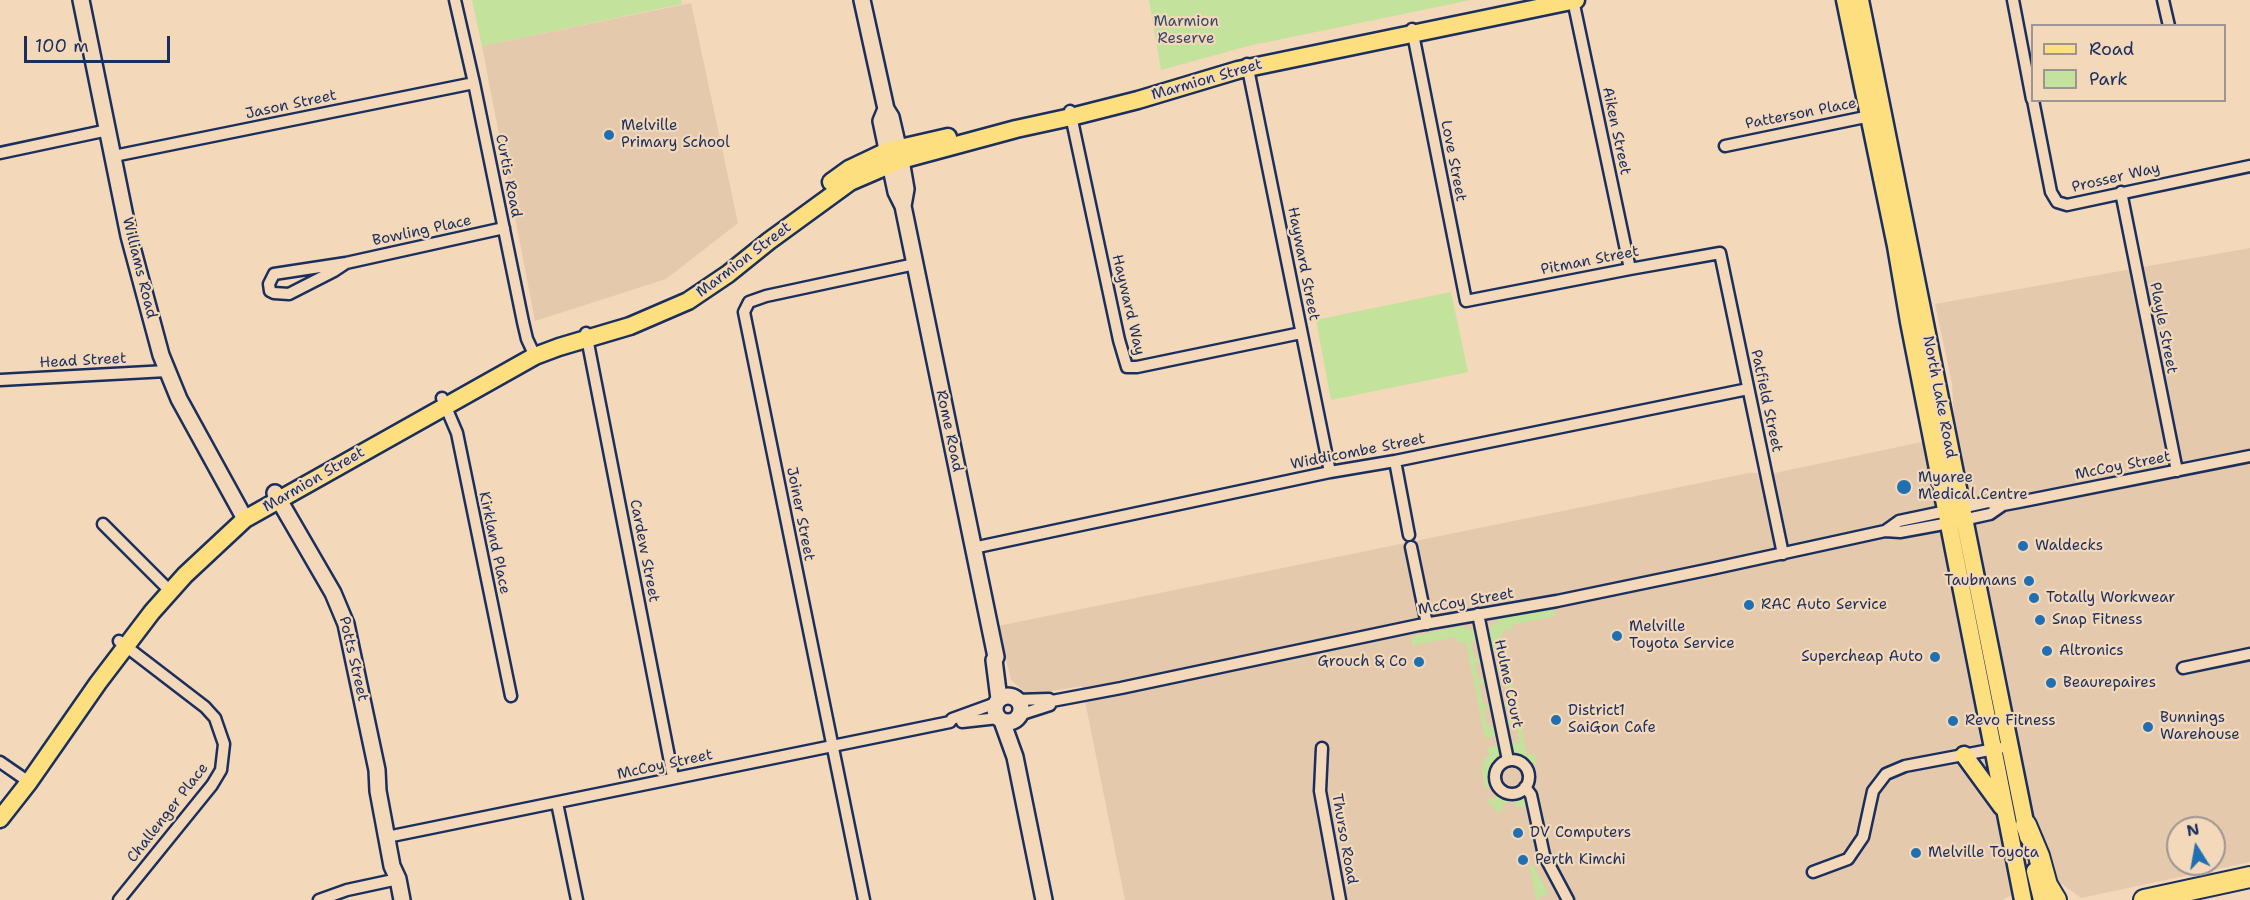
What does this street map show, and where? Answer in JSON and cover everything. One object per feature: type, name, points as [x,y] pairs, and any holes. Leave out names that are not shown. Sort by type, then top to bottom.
[{"type":"highway","points":[[2026,825],[2040,856],[2047,885],[2056,900]]},
{"type":"highway","points":[[2144,900],[2250,877]]},
{"type":"main road","name":"Marmion Street","points":[[1412,30],[1540,0]]},
{"type":"main road","name":"Marmion Street","points":[[0,819],[122,644],[199,550],[243,516],[533,353],[586,335],[648,320],[688,301],[728,274],[841,187],[894,156],[1016,129],[1247,64],[1574,0]]},
{"type":"main road","name":"North Lake Road","points":[[1845,0],[1876,115]]},
{"type":"main road","name":"North Lake Road","points":[[1860,0],[1876,115],[2001,748],[2026,825],[2042,900]]},
{"type":"main road","name":"North Lake Road","points":[[2001,748],[2004,810],[2022,900]]},
{"type":"main road","points":[[1964,755],[2004,810]]},
{"type":"main road","name":"Marmion Street","points":[[0,807],[26,780]]},
{"type":"street","name":"Williams Road","points":[[81,0],[133,252],[166,371],[243,516]]},
{"type":"street","name":"Curtis Road","points":[[455,0],[523,322],[533,353]]},
{"type":"street","name":"Rome Road","points":[[862,0],[886,109],[881,121],[894,156],[896,192],[903,206],[1044,900]]},
{"type":"street","name":"Aiken Street","points":[[1574,0],[1630,268]]},
{"type":"street","name":"Prosser Way","points":[[2013,0],[2031,90]]},
{"type":"street","points":[[2163,0],[2169,24]]},
{"type":"street","name":"Love Street","points":[[1412,30],[1466,301]]},
{"type":"street","name":"Hayward Street","points":[[1247,64],[1330,472]]},
{"type":"street","name":"Jason Street","points":[[114,156],[474,83]]},
{"type":"street","name":"Prosser Way","points":[[2033,102],[2051,192],[2056,202],[2067,205],[2250,166]]},
{"type":"street","name":"Hayward Way","points":[[1071,114],[1119,340],[1127,366],[1137,367],[1301,333]]},
{"type":"street","name":"Patterson Place","points":[[1725,146],[1876,115]]},
{"type":"street","points":[[0,153],[108,130]]},
{"type":"street","name":"Playle Street","points":[[2121,192],[2177,471]]},
{"type":"street","name":"Bowling Place","points":[[346,262],[325,276],[289,294],[270,291],[269,284],[274,274],[346,262],[504,228]]},
{"type":"street","name":"Pitman Street","points":[[1466,301],[1630,268],[1720,253]]},
{"type":"street","name":"Patfield Street","points":[[1720,253],[1783,554]]},
{"type":"street","name":"Joiner Street","points":[[864,900],[744,312],[749,302],[766,296],[915,264]]},
{"type":"street","name":"Cardew Street","points":[[586,335],[673,777]]},
{"type":"street","name":"Head Street","points":[[0,380],[166,371]]},
{"type":"street","name":"Widdicombe Street","points":[[973,548],[1330,472],[1395,461],[1748,389]]},
{"type":"street","name":"Kirkland Place","points":[[444,401],[457,434],[511,696]]},
{"type":"street","name":"McCoy Street","points":[[390,836],[673,777],[950,722],[953,724],[1049,699],[1052,701],[1427,624],[1557,601],[1885,531],[1900,532],[1988,502],[2003,505],[2250,456]]},
{"type":"street","points":[[1395,461],[1409,536]]},
{"type":"street","name":"Potts Street","points":[[277,496],[341,609],[349,632],[377,770],[378,791],[390,836],[392,866],[398,879],[402,900]]},
{"type":"street","points":[[103,524],[168,588]]},
{"type":"street","points":[[1411,547],[1427,624]]},
{"type":"street","name":"Hulme Court","points":[[1478,614],[1509,760]]},
{"type":"street","name":"Challenger Place","points":[[119,900],[212,785],[221,770],[224,754],[222,734],[215,718],[205,707],[122,644]]},
{"type":"street","points":[[2183,668],[2250,654]]},
{"type":"street","name":"McCoy Street","points":[[1007,709],[1050,705],[1052,701]]},
{"type":"street","name":"Thurso Road","points":[[1322,748],[1320,791],[1340,900]]},
{"type":"street","points":[[1813,872],[1848,859],[1863,837],[1873,791],[1886,774],[1905,766],[2001,748]]},
{"type":"street","points":[[1509,760],[1519,761],[1527,767],[1529,776],[1525,787],[1512,794],[1502,791],[1496,783],[1497,768],[1509,760]]},
{"type":"street","points":[[0,762],[26,780]]},
{"type":"street","points":[[1525,787],[1531,795],[1544,855],[1568,900]]},
{"type":"street","points":[[557,803],[577,900]]},
{"type":"street","points":[[319,900],[347,890],[398,879]]},
{"type":"shaded area","name":"Melville Primary School","points":[[691,3],[738,223],[666,279],[535,321],[482,46]]},
{"type":"shaded area","points":[[2250,248],[2250,862],[2226,867],[2226,816],[2166,816],[2166,876],[2184,876],[2081,898],[2050,875],[2002,900],[1125,900],[1082,686],[1028,695],[1011,680],[998,626],[1749,473],[1775,473],[1955,435],[1952,384],[1935,304]]},
{"type":"green space","points":[[472,0],[681,0],[682,4],[482,46]]},
{"type":"green space","name":"Marmion Reserve","points":[[1149,0],[1471,0],[1248,46],[1161,70]]},
{"type":"green space","points":[[1451,292],[1468,372],[1331,400],[1316,320]]},
{"type":"green space","points":[[1552,607],[1556,616],[1512,625],[1513,632],[1506,628],[1500,638],[1506,643],[1509,667],[1503,672],[1495,671],[1494,669],[1504,666],[1501,653],[1492,650],[1489,634],[1492,625],[1502,617]]},
{"type":"green space","points":[[1462,626],[1474,631],[1480,643],[1471,641],[1474,657],[1483,661],[1483,664],[1475,662],[1478,678],[1487,682],[1487,685],[1479,683],[1483,704],[1492,707],[1493,711],[1485,708],[1484,710],[1487,725],[1497,729],[1498,733],[1494,737],[1485,738],[1466,642],[1458,643],[1456,637],[1415,645],[1413,649],[1411,638],[1414,636]]},
{"type":"green space","points":[[1519,677],[1512,680],[1527,755],[1535,754],[1536,765],[1527,763],[1513,751],[1511,741],[1518,744],[1519,742],[1516,726],[1507,723],[1507,720],[1515,722],[1513,709],[1504,706],[1503,703],[1511,705],[1509,688],[1499,683]]},
{"type":"green space","points":[[1499,745],[1502,756],[1493,770],[1492,783],[1486,789],[1481,767],[1484,766],[1483,759],[1489,757],[1487,748]]},
{"type":"green space","points":[[1504,796],[1522,797],[1527,802],[1529,812],[1526,806],[1516,808],[1515,801],[1502,804],[1503,811],[1495,812],[1494,806],[1490,807],[1488,799]]},
{"type":"green space","points":[[1532,864],[1548,893],[1536,900],[1529,865]]},
{"type":"place","name":"Melville Primary School","points":[[609,135]]},
{"type":"place","name":"Myaree Medical Centre","points":[[1904,487]]},
{"type":"place","name":"Waldecks","points":[[2023,546]]},
{"type":"place","name":"Taubmans","points":[[2029,581]]},
{"type":"place","name":"Totally Workwear","points":[[2034,598]]},
{"type":"place","name":"RAC Auto Service","points":[[1749,605]]},
{"type":"place","name":"Snap Fitness","points":[[2040,620]]},
{"type":"place","name":"Melville Toyota Service","points":[[1617,636]]},
{"type":"place","name":"Altronics","points":[[2047,651]]},
{"type":"place","name":"Supercheap Auto","points":[[1935,657]]},
{"type":"place","name":"Grouch & Co","points":[[1419,662]]},
{"type":"place","name":"Beaurepaires","points":[[2051,683]]},
{"type":"place","name":"District1 SaiGon Cafe","points":[[1556,720]]},
{"type":"place","name":"Revo Fitness","points":[[1953,721]]},
{"type":"place","name":"Bunnings Warehouse","points":[[2148,727]]},
{"type":"place","name":"DV Computers","points":[[1518,833]]},
{"type":"place","name":"Melville Toyota","points":[[1916,853]]},
{"type":"place","name":"Perth Kimchi","points":[[1523,860]]}]
